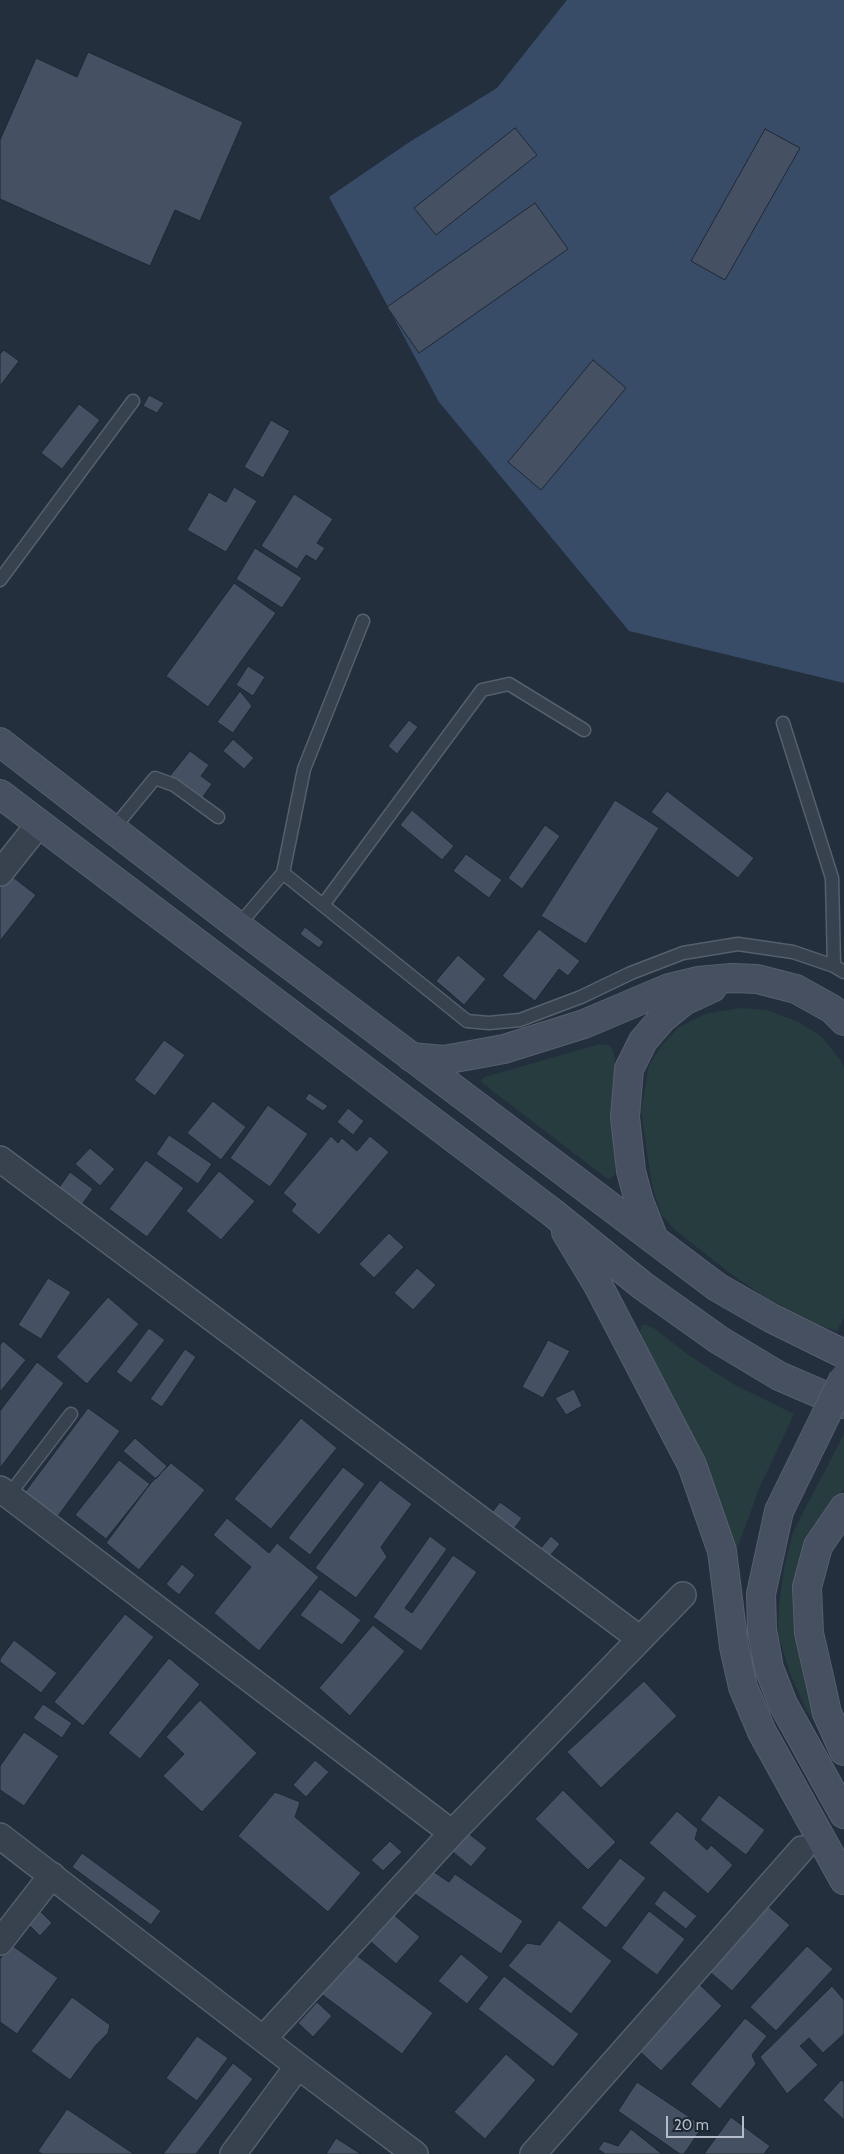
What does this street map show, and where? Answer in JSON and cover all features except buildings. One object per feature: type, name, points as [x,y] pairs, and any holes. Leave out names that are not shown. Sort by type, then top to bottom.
[{"type":"main road","points":[[0,742],[410,1057],[717,1287],[771,1318],[844,1354]]},
{"type":"main road","points":[[0,794],[553,1212],[643,1286],[718,1340],[779,1376],[844,1404]]},
{"type":"main road","points":[[654,1238],[639,1202],[631,1171],[625,1117],[629,1069],[643,1041],[662,1019],[684,1001],[732,978]]},
{"type":"main road","points":[[410,1057],[444,1060],[504,1049],[584,1024],[669,988],[698,980],[757,979],[796,989],[832,1010],[844,1020]]},
{"type":"main road","points":[[553,1212],[598,1285],[692,1465],[722,1551],[734,1646],[743,1687],[762,1732],[844,1880]]},
{"type":"main road","points":[[844,1378],[779,1510],[762,1594],[762,1630],[769,1668],[788,1712],[844,1814]]},
{"type":"main road","points":[[844,1508],[818,1546],[807,1587],[809,1633],[828,1713],[844,1752]]},
{"type":"street","points":[[0,873],[39,824]]},
{"type":"street","points":[[0,1159],[640,1639]]},
{"type":"street","points":[[4,1492],[452,1833]]},
{"type":"street","points":[[264,2038],[452,1833],[684,1595]]},
{"type":"street","points":[[0,1836],[415,2154]]},
{"type":"street","points":[[533,2154],[802,1849]]},
{"type":"street","points":[[0,1942],[52,1875]]},
{"type":"street","points":[[232,2154],[298,2066]]},
{"type":"lane","points":[[0,580],[133,401]]},
{"type":"lane","points":[[238,926],[283,873],[304,769],[363,621]]},
{"type":"lane","points":[[323,905],[482,690],[509,684],[584,730]]},
{"type":"lane","points":[[283,873],[467,1021],[489,1023],[520,1020],[581,997],[631,973],[682,953],[738,944],[793,952],[839,969],[832,878],[783,723]]},
{"type":"lane","points":[[114,828],[155,778],[174,785],[218,817]]},
{"type":"lane","points":[[4,1492],[71,1414]]},
{"type":"green space","points":[[740,1008],[767,1010],[799,1022],[822,1037],[844,1067],[844,1318],[837,1331],[819,1325],[766,1298],[730,1273],[675,1230],[661,1214],[652,1186],[641,1111],[649,1065],[662,1045],[679,1027],[705,1014]]},
{"type":"green space","points":[[600,1044],[609,1045],[613,1050],[615,1061],[615,1174],[611,1179],[605,1177],[481,1082],[485,1077]]},
{"type":"green space","points":[[642,1325],[655,1329],[690,1356],[735,1385],[794,1414],[759,1489],[735,1554],[642,1341],[640,1331]]},
{"type":"green space","points":[[844,1434],[844,1489],[822,1514],[808,1538],[796,1608],[803,1669],[823,1732],[807,1712],[791,1676],[778,1635],[779,1605],[784,1568],[793,1532]]},
{"type":"water","points":[[567,0],[844,0],[844,683],[629,631],[439,402],[329,197],[408,143],[497,88]]}]
